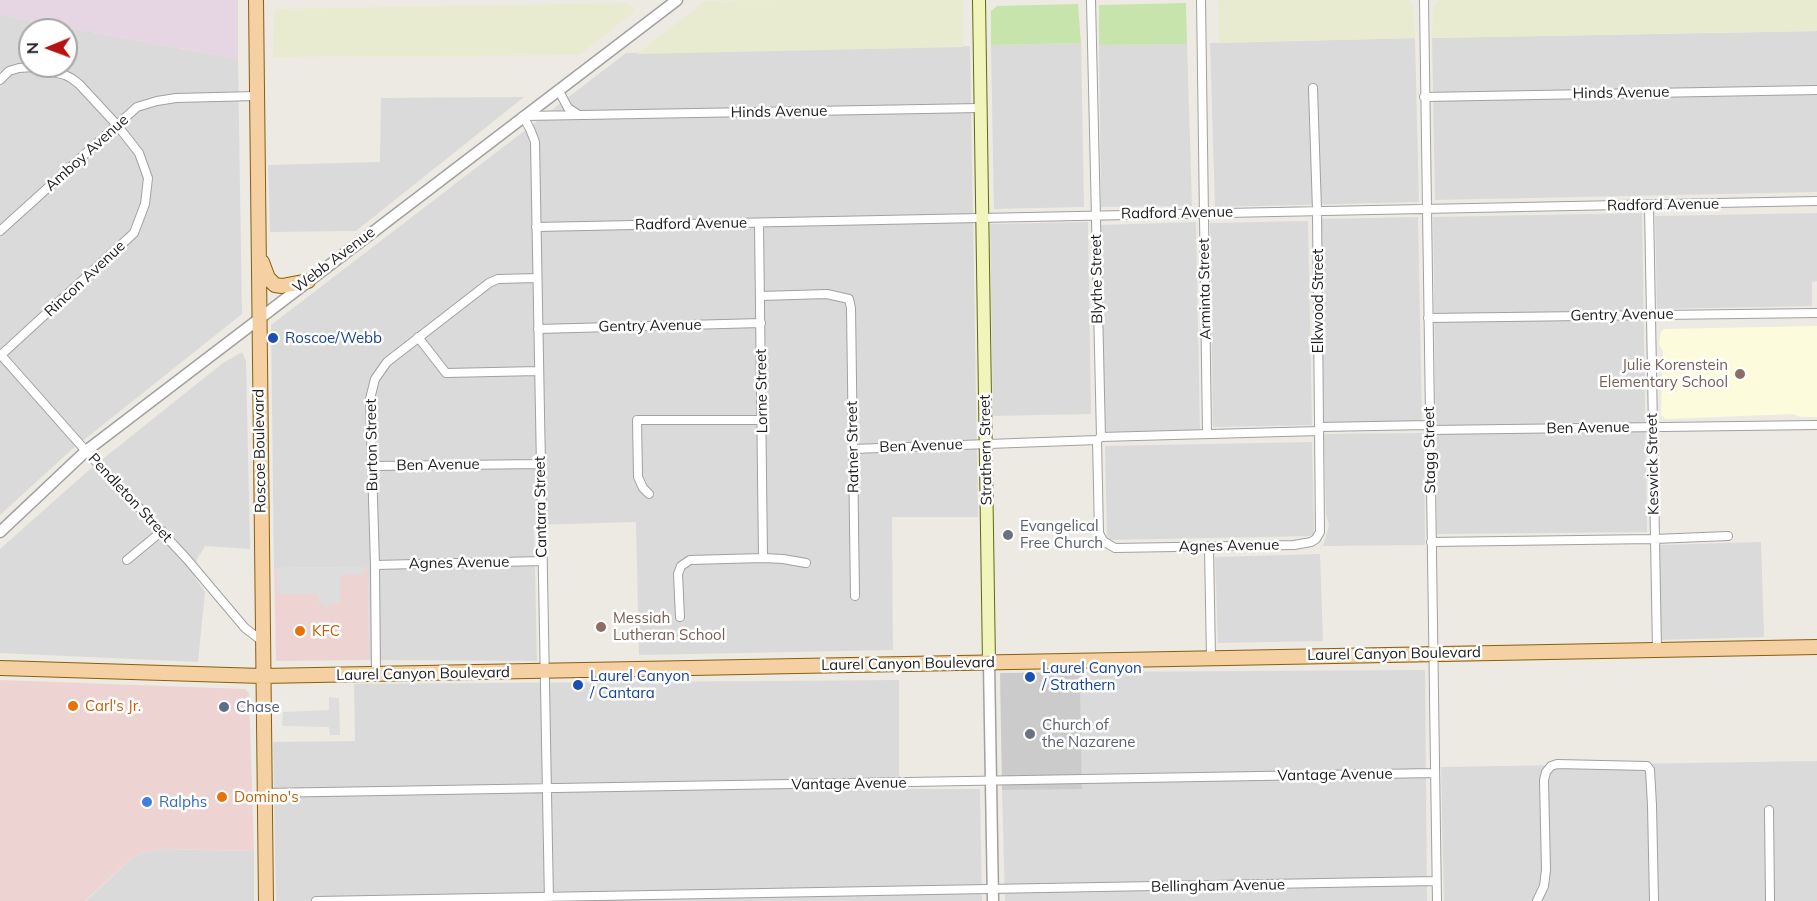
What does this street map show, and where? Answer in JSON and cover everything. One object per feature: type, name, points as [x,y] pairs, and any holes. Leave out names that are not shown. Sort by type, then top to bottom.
[{"type":"main road","name":"Roscoe Boulevard","points":[[256,0],[266,901]]},
{"type":"main road","name":"Strathern Street","points":[[979,0],[989,663]]},
{"type":"main road","points":[[258,252],[271,283],[282,286],[308,280]]},
{"type":"main road","name":"Laurel Canyon Boulevard","points":[[0,668],[262,676],[1817,647]]},
{"type":"street","name":"Webb Avenue","points":[[0,532],[86,451],[677,0]]},
{"type":"street","name":"Blythe Street","points":[[1091,0],[1099,533],[1103,541],[1115,548]]},
{"type":"street","name":"Arminta Street","points":[[1201,0],[1207,434]]},
{"type":"street","name":"Stagg Street","points":[[1424,0],[1437,901]]},
{"type":"street","name":"Rincon Avenue","points":[[0,80],[9,71],[33,67],[65,75],[79,84],[139,153],[148,178],[146,204],[134,233],[1,355]]},
{"type":"street","name":"Elkwood Street","points":[[1313,88],[1317,210],[1320,515]]},
{"type":"street","points":[[559,90],[568,108],[579,115]]},
{"type":"street","name":"Hinds Avenue","points":[[1424,97],[1817,90]]},
{"type":"street","name":"Amboy Avenue","points":[[0,231],[137,107],[157,101],[193,97],[257,96]]},
{"type":"street","name":"Hinds Avenue","points":[[523,116],[980,108]]},
{"type":"street","name":"Cantara Street","points":[[523,116],[535,142],[549,899]]},
{"type":"street","name":"Radford Avenue","points":[[537,227],[1817,201]]},
{"type":"street","name":"Keswick Street","points":[[1649,206],[1657,650]]},
{"type":"street","name":"Lorne Street","points":[[759,223],[764,558]]},
{"type":"street","name":"Burton Street","points":[[376,674],[370,399],[375,379],[387,362],[489,283],[498,279],[537,278]]},
{"type":"street","name":"Ratner Street","points":[[761,296],[827,294],[849,299],[851,308],[855,596]]},
{"type":"street","name":"Gentry Avenue","points":[[1428,318],[1817,313]]},
{"type":"street","name":"Gentry Avenue","points":[[538,329],[761,323]]},
{"type":"street","points":[[417,337],[446,373],[539,371]]},
{"type":"street","name":"Pendleton Street","points":[[1,355],[86,451],[162,531],[244,628],[262,641]]},
{"type":"street","points":[[649,495],[638,477],[637,420],[763,420]]},
{"type":"street","name":"Ben Avenue","points":[[853,449],[1319,429],[1817,425]]},
{"type":"street","name":"Ben Avenue","points":[[373,466],[540,464]]},
{"type":"street","name":"Agnes Avenue","points":[[1115,548],[1307,544],[1320,532],[1320,515]]},
{"type":"street","points":[[127,560],[162,531]]},
{"type":"street","points":[[1431,542],[1654,540],[1728,536]]},
{"type":"street","points":[[1209,547],[1211,658]]},
{"type":"street","points":[[680,617],[678,574],[681,566],[690,560],[764,558],[806,562]]},
{"type":"street","name":"Agnes Avenue","points":[[375,565],[542,561]]},
{"type":"street","name":"Strathern Street","points":[[989,663],[993,896]]},
{"type":"street","points":[[1537,901],[1544,886],[1546,870],[1544,780],[1546,772],[1551,766],[1557,764],[1647,766],[1651,775],[1654,901]]},
{"type":"street","name":"Vantage Avenue","points":[[264,793],[1435,773]]},
{"type":"street","points":[[1769,810],[1770,901]]},
{"type":"street","name":"Bellingham Avenue","points":[[316,901],[993,896],[1436,881]]},
{"type":"shaded area","points":[[0,0],[238,0],[238,59],[78,29],[78,18],[18,18],[0,15]]},
{"type":"shaded area","points":[[962,0],[963,47],[637,54],[705,1]]},
{"type":"shaded area","points":[[1218,0],[1408,0],[1413,4],[1415,38],[1219,43]]},
{"type":"shaded area","points":[[1440,0],[1817,0],[1817,31],[1432,38],[1433,6]]},
{"type":"shaded area","points":[[624,3],[634,7],[633,13],[579,55],[273,57],[274,9]]},
{"type":"shaded area","points":[[0,15],[18,18],[18,78],[78,78],[78,29],[238,59],[242,314],[70,451],[0,515]]},
{"type":"shaded area","points":[[1817,31],[1817,192],[1435,200],[1432,38]]},
{"type":"shaded area","points":[[1415,38],[1419,202],[1215,207],[1210,43]]},
{"type":"shaded area","points":[[1081,43],[1084,207],[994,209],[991,45]]},
{"type":"shaded area","points":[[1187,44],[1192,206],[1101,207],[1099,45]]},
{"type":"shaded area","points":[[970,46],[978,517],[892,517],[893,650],[639,655],[636,522],[534,525],[537,661],[369,660],[368,567],[274,568],[271,325],[626,53]]},
{"type":"shaded area","points":[[524,97],[356,231],[270,232],[268,165],[380,162],[381,98]]},
{"type":"shaded area","points":[[1642,213],[1647,532],[1437,534],[1433,217]]},
{"type":"shaded area","points":[[1817,213],[1817,281],[1812,282],[1812,306],[1657,309],[1655,216]]},
{"type":"shaded area","points":[[1418,217],[1422,421],[1324,423],[1321,219]]},
{"type":"shaded area","points":[[1308,221],[1312,425],[1213,427],[1210,223]]},
{"type":"shaded area","points":[[1088,222],[1091,414],[993,416],[990,224]]},
{"type":"shaded area","points":[[1196,222],[1200,430],[1105,432],[1100,225]]},
{"type":"shaded area","name":"Julie Korenstein Elementary School","points":[[1817,326],[1817,417],[1801,417],[1793,414],[1666,419],[1661,415],[1663,351],[1659,344],[1661,332],[1664,329]]},
{"type":"shaded area","points":[[242,352],[246,361],[250,549],[205,546],[197,559],[195,578],[205,592],[198,662],[0,653],[0,549],[89,470],[223,363]]},
{"type":"shaded area","points":[[1424,433],[1425,545],[1323,546],[1329,525],[1326,514],[1324,434]]},
{"type":"shaded area","points":[[1312,442],[1314,536],[1107,540],[1105,446]]},
{"type":"shaded area","points":[[1761,542],[1764,637],[1660,640],[1658,545]]},
{"type":"shaded area","points":[[1320,554],[1323,641],[1218,643],[1215,557]]},
{"type":"shaded area","points":[[364,567],[364,574],[340,575],[340,603],[329,603],[329,608],[324,609],[324,603],[319,604],[318,594],[278,594],[277,568]]},
{"type":"shaded area","points":[[368,567],[369,660],[276,661],[274,568]]},
{"type":"shaded area","points":[[1425,670],[1427,901],[1005,901],[1002,790],[1082,788],[1080,672]]},
{"type":"shaded area","points":[[1080,672],[1082,789],[1002,790],[1000,673]]},
{"type":"shaded area","points":[[0,680],[245,689],[249,693],[254,851],[163,849],[141,853],[132,858],[85,901],[0,901]]},
{"type":"shaded area","points":[[899,680],[899,789],[980,789],[982,901],[276,901],[273,742],[355,741],[354,684]]},
{"type":"shaded area","points":[[329,697],[339,698],[340,735],[330,735],[329,727],[282,726],[283,712],[329,710]]},
{"type":"shaded area","points":[[1817,761],[1817,901],[1444,901],[1441,767]]},
{"type":"shaded area","points":[[163,849],[254,851],[254,901],[86,901],[132,858],[141,853]]},
{"type":"green space","points":[[1186,3],[1187,44],[1099,45],[1099,5]]},
{"type":"green space","points":[[1078,4],[1081,43],[991,45],[991,11],[997,6]]},
{"type":"place","name":"Roscoe/Webb","points":[[273,338]]},
{"type":"place","name":"Julie Korenstein Elementary School","points":[[1740,374]]},
{"type":"place","name":"Evangelical Free Church","points":[[1008,535]]},
{"type":"place","name":"Messiah Lutheran School","points":[[601,627]]},
{"type":"place","name":"KFC","points":[[300,631]]},
{"type":"place","name":"Laurel Canyon / Strathern","points":[[1030,677]]},
{"type":"place","name":"Laurel Canyon / Cantara","points":[[578,685]]},
{"type":"place","name":"Carl's Jr.","points":[[73,706]]},
{"type":"place","name":"Chase","points":[[224,707]]},
{"type":"place","name":"Church of the Nazarene","points":[[1030,734]]},
{"type":"place","name":"Domino's","points":[[222,797]]},
{"type":"place","name":"Ralphs","points":[[147,802]]}]
